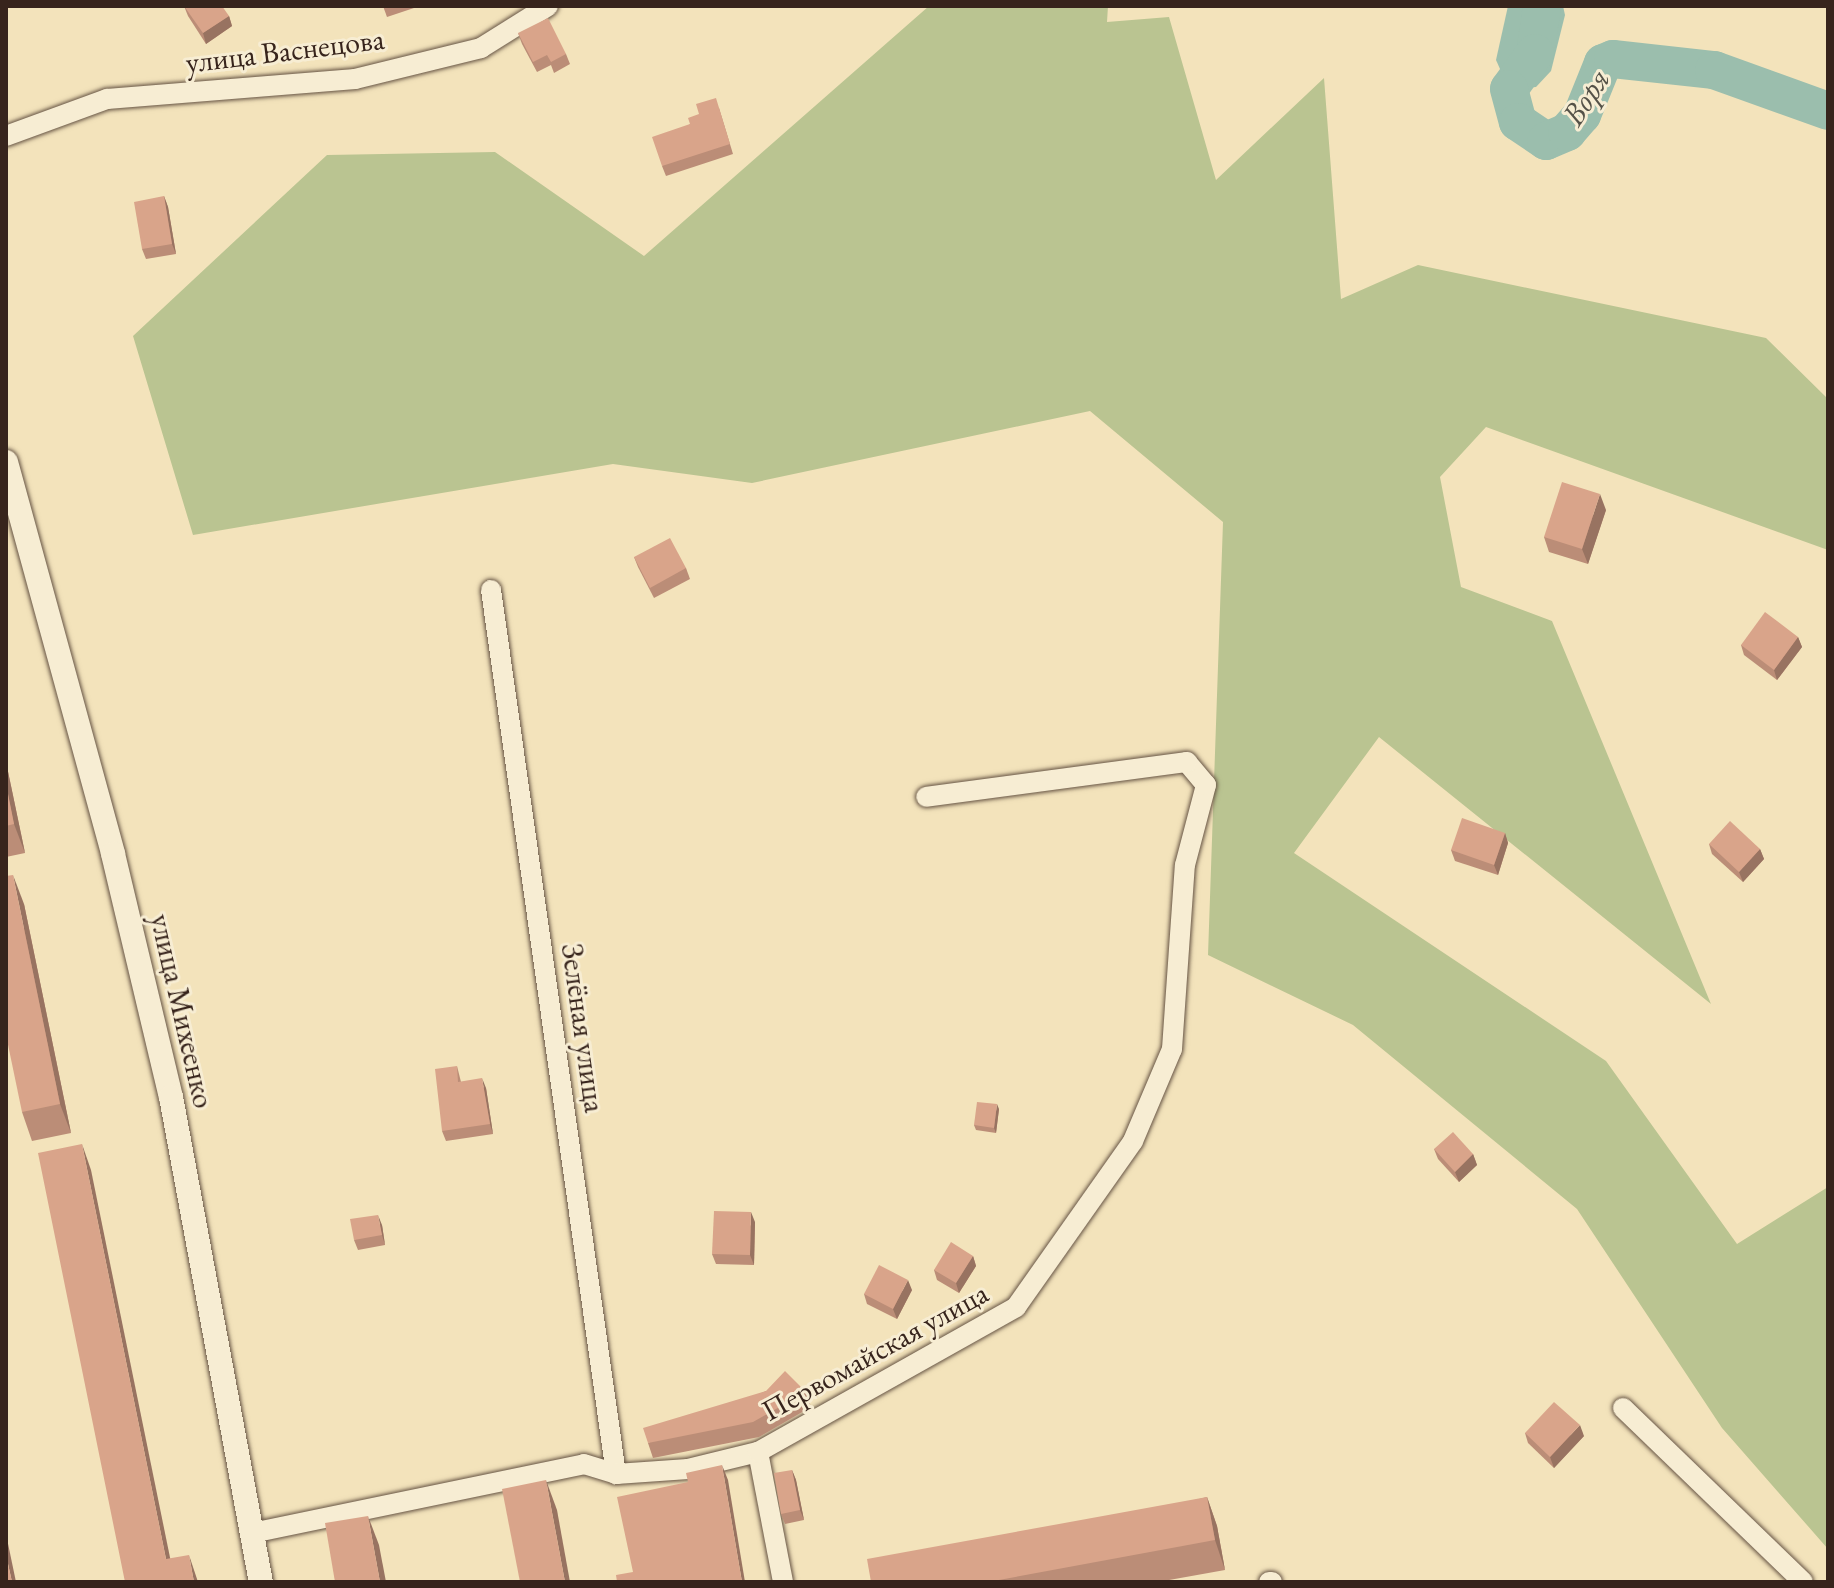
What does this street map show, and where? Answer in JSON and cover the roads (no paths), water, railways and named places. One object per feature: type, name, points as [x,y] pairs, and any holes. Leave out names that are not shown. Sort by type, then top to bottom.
[{"type":"street","name":"улица Васнецова","points":[[13,132],[107,99],[355,79],[481,48],[548,6]]},
{"type":"street","name":"улица Михеенко","points":[[6,462],[113,854],[171,1097],[261,1582]]},
{"type":"street","name":"Зелёная улица","points":[[491,590],[616,1474]]},
{"type":"street","name":"Первомайская улица","points":[[252,1533],[584,1464],[616,1474],[688,1469],[758,1452],[1016,1307],[1133,1141],[1172,1049],[1185,865],[1206,785],[1187,762],[926,797]]},
{"type":"street","points":[[1623,1408],[1803,1582]]},
{"type":"street","points":[[758,1452],[783,1582]]},
{"type":"waterway","name":"Воря","points":[[1542,6],[1535,53],[1509,89],[1518,122],[1546,141],[1567,132],[1582,115],[1603,63],[1613,59],[1714,70],[1828,111]]}]
